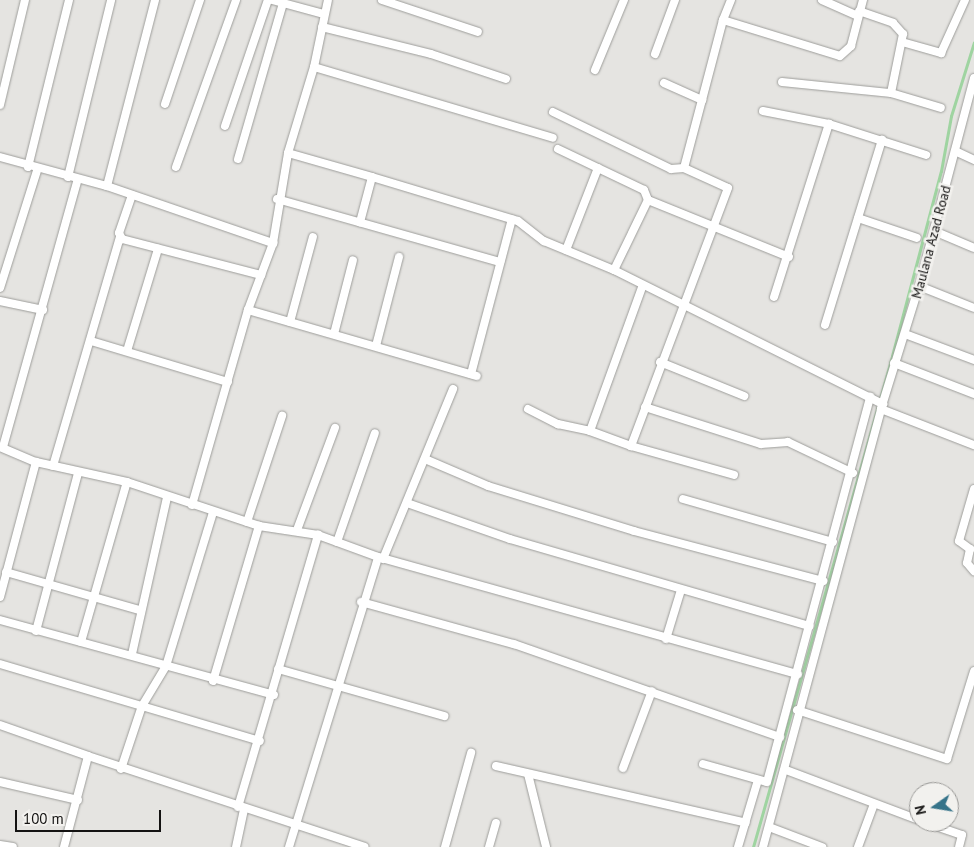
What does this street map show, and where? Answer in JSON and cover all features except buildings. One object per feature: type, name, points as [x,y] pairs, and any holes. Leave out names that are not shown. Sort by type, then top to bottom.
[{"type":"street","points":[[0,105],[25,0]]},
{"type":"street","points":[[28,167],[69,0]]},
{"type":"street","points":[[68,177],[111,0]]},
{"type":"street","points":[[107,186],[155,0]]},
{"type":"street","points":[[165,104],[200,0]]},
{"type":"street","points":[[176,167],[236,0]]},
{"type":"street","points":[[225,126],[268,0]]},
{"type":"street","points":[[272,0],[324,14]]},
{"type":"street","points":[[192,505],[248,310],[273,243],[277,199],[288,153],[314,67],[328,0]]},
{"type":"street","points":[[382,0],[478,32]]},
{"type":"street","points":[[595,70],[624,0]]},
{"type":"street","points":[[655,54],[675,0]]},
{"type":"street","points":[[684,168],[723,20],[731,0]]},
{"type":"street","points":[[822,0],[859,14],[893,23],[903,34],[891,93]]},
{"type":"street","points":[[723,20],[840,56],[851,46],[864,0]]},
{"type":"street","points":[[902,42],[941,53],[965,0]]},
{"type":"street","points":[[238,159],[283,3]]},
{"type":"street","points":[[322,27],[431,54],[506,79]]},
{"type":"street","points":[[314,67],[552,138]]},
{"type":"street","name":"Maulana Azad Road","points":[[878,402],[905,334],[955,151],[970,105],[974,78]]},
{"type":"street","points":[[782,82],[891,93],[941,108]]},
{"type":"street","points":[[664,83],[702,100]]},
{"type":"street","points":[[763,111],[829,124],[926,155]]},
{"type":"street","points":[[553,112],[671,169],[684,168],[728,188],[660,362],[631,446]]},
{"type":"street","points":[[774,297],[789,257],[829,124]]},
{"type":"street","points":[[825,325],[882,140]]},
{"type":"street","points":[[558,149],[644,190],[648,200],[789,257]]},
{"type":"street","points":[[955,151],[974,160]]},
{"type":"street","points":[[288,153],[512,219],[566,250],[614,270],[682,308],[878,402],[974,445]]},
{"type":"street","points":[[0,158],[37,171],[107,186],[273,243]]},
{"type":"street","points":[[566,250],[598,168]]},
{"type":"street","points":[[0,288],[37,171]]},
{"type":"street","points":[[360,222],[372,177]]},
{"type":"street","points":[[78,179],[43,310],[1,447],[36,462],[78,473],[128,482],[167,497],[260,526],[297,530],[318,535],[380,558],[666,639],[798,674]]},
{"type":"street","points":[[53,466],[132,195]]},
{"type":"street","points":[[277,199],[500,262]]},
{"type":"street","points":[[614,270],[648,200]]},
{"type":"street","points":[[858,218],[917,238]]},
{"type":"street","points":[[248,310],[474,375],[512,219]]},
{"type":"street","points":[[934,232],[974,248]]},
{"type":"street","points":[[120,237],[158,249],[261,275]]},
{"type":"street","points":[[290,322],[313,237]]},
{"type":"street","points":[[127,352],[158,249]]},
{"type":"street","points":[[376,346],[399,257]]},
{"type":"street","points":[[334,334],[353,260]]},
{"type":"street","points":[[919,286],[974,308]]},
{"type":"street","points":[[590,431],[642,287]]},
{"type":"street","points":[[0,301],[43,310]]},
{"type":"street","points":[[905,334],[974,360]]},
{"type":"street","points":[[91,341],[228,382]]},
{"type":"street","points":[[660,362],[744,396]]},
{"type":"street","points":[[894,363],[974,394]]},
{"type":"street","points":[[290,847],[361,602],[407,502],[454,389]]},
{"type":"street","points":[[703,764],[767,782],[853,473],[878,402]]},
{"type":"street","points":[[764,847],[786,770],[797,710],[878,402]]},
{"type":"street","points":[[645,407],[761,444],[788,442],[853,473]]},
{"type":"street","points":[[528,409],[558,424],[590,431],[631,446],[734,475]]},
{"type":"street","points":[[247,522],[282,416]]},
{"type":"street","points":[[297,530],[335,428]]},
{"type":"street","points":[[337,542],[375,433]]},
{"type":"street","points":[[425,459],[488,486],[634,531],[823,581]]},
{"type":"street","points":[[0,597],[36,462]]},
{"type":"street","points":[[36,630],[78,473]]},
{"type":"street","points":[[81,642],[128,482]]},
{"type":"street","points":[[974,489],[958,541],[970,549],[967,563],[974,571]]},
{"type":"street","points":[[132,654],[139,610],[167,497]]},
{"type":"street","points":[[683,499],[833,542]]},
{"type":"street","points":[[407,502],[680,590],[810,626]]},
{"type":"street","points":[[121,768],[142,706],[166,666],[214,512]]},
{"type":"street","points":[[213,682],[260,526]]},
{"type":"street","points":[[236,847],[241,808],[274,695],[278,669],[318,535]]},
{"type":"street","points":[[6,572],[48,581],[93,599],[139,610]]},
{"type":"street","points":[[666,639],[680,590]]},
{"type":"street","points":[[361,602],[514,644],[780,737]]},
{"type":"street","points":[[0,620],[132,654],[213,682],[274,695]]},
{"type":"street","points":[[0,664],[260,742]]},
{"type":"street","points":[[278,669],[444,716]]},
{"type":"street","points":[[797,710],[947,759],[974,671]]},
{"type":"street","points":[[623,768],[652,691]]},
{"type":"street","points":[[0,725],[121,768],[296,825],[347,845],[364,847]]},
{"type":"street","points":[[445,847],[471,753]]},
{"type":"street","points":[[64,847],[78,800],[88,756]]},
{"type":"street","points":[[496,766],[746,823]]},
{"type":"street","points":[[786,770],[909,816]]},
{"type":"street","points":[[528,774],[546,847]]},
{"type":"street","points":[[738,847],[758,780]]},
{"type":"street","points":[[0,782],[78,800]]},
{"type":"street","points":[[858,847],[874,804]]},
{"type":"street","points":[[489,847],[496,823]]},
{"type":"street","points":[[769,827],[822,847]]},
{"type":"street","points":[[951,832],[962,836],[960,845],[969,847]]},
{"type":"street","points":[[0,845],[13,847]]},
{"type":"waterway","points":[[753,847],[892,356],[941,171],[951,116],[974,42]]}]
